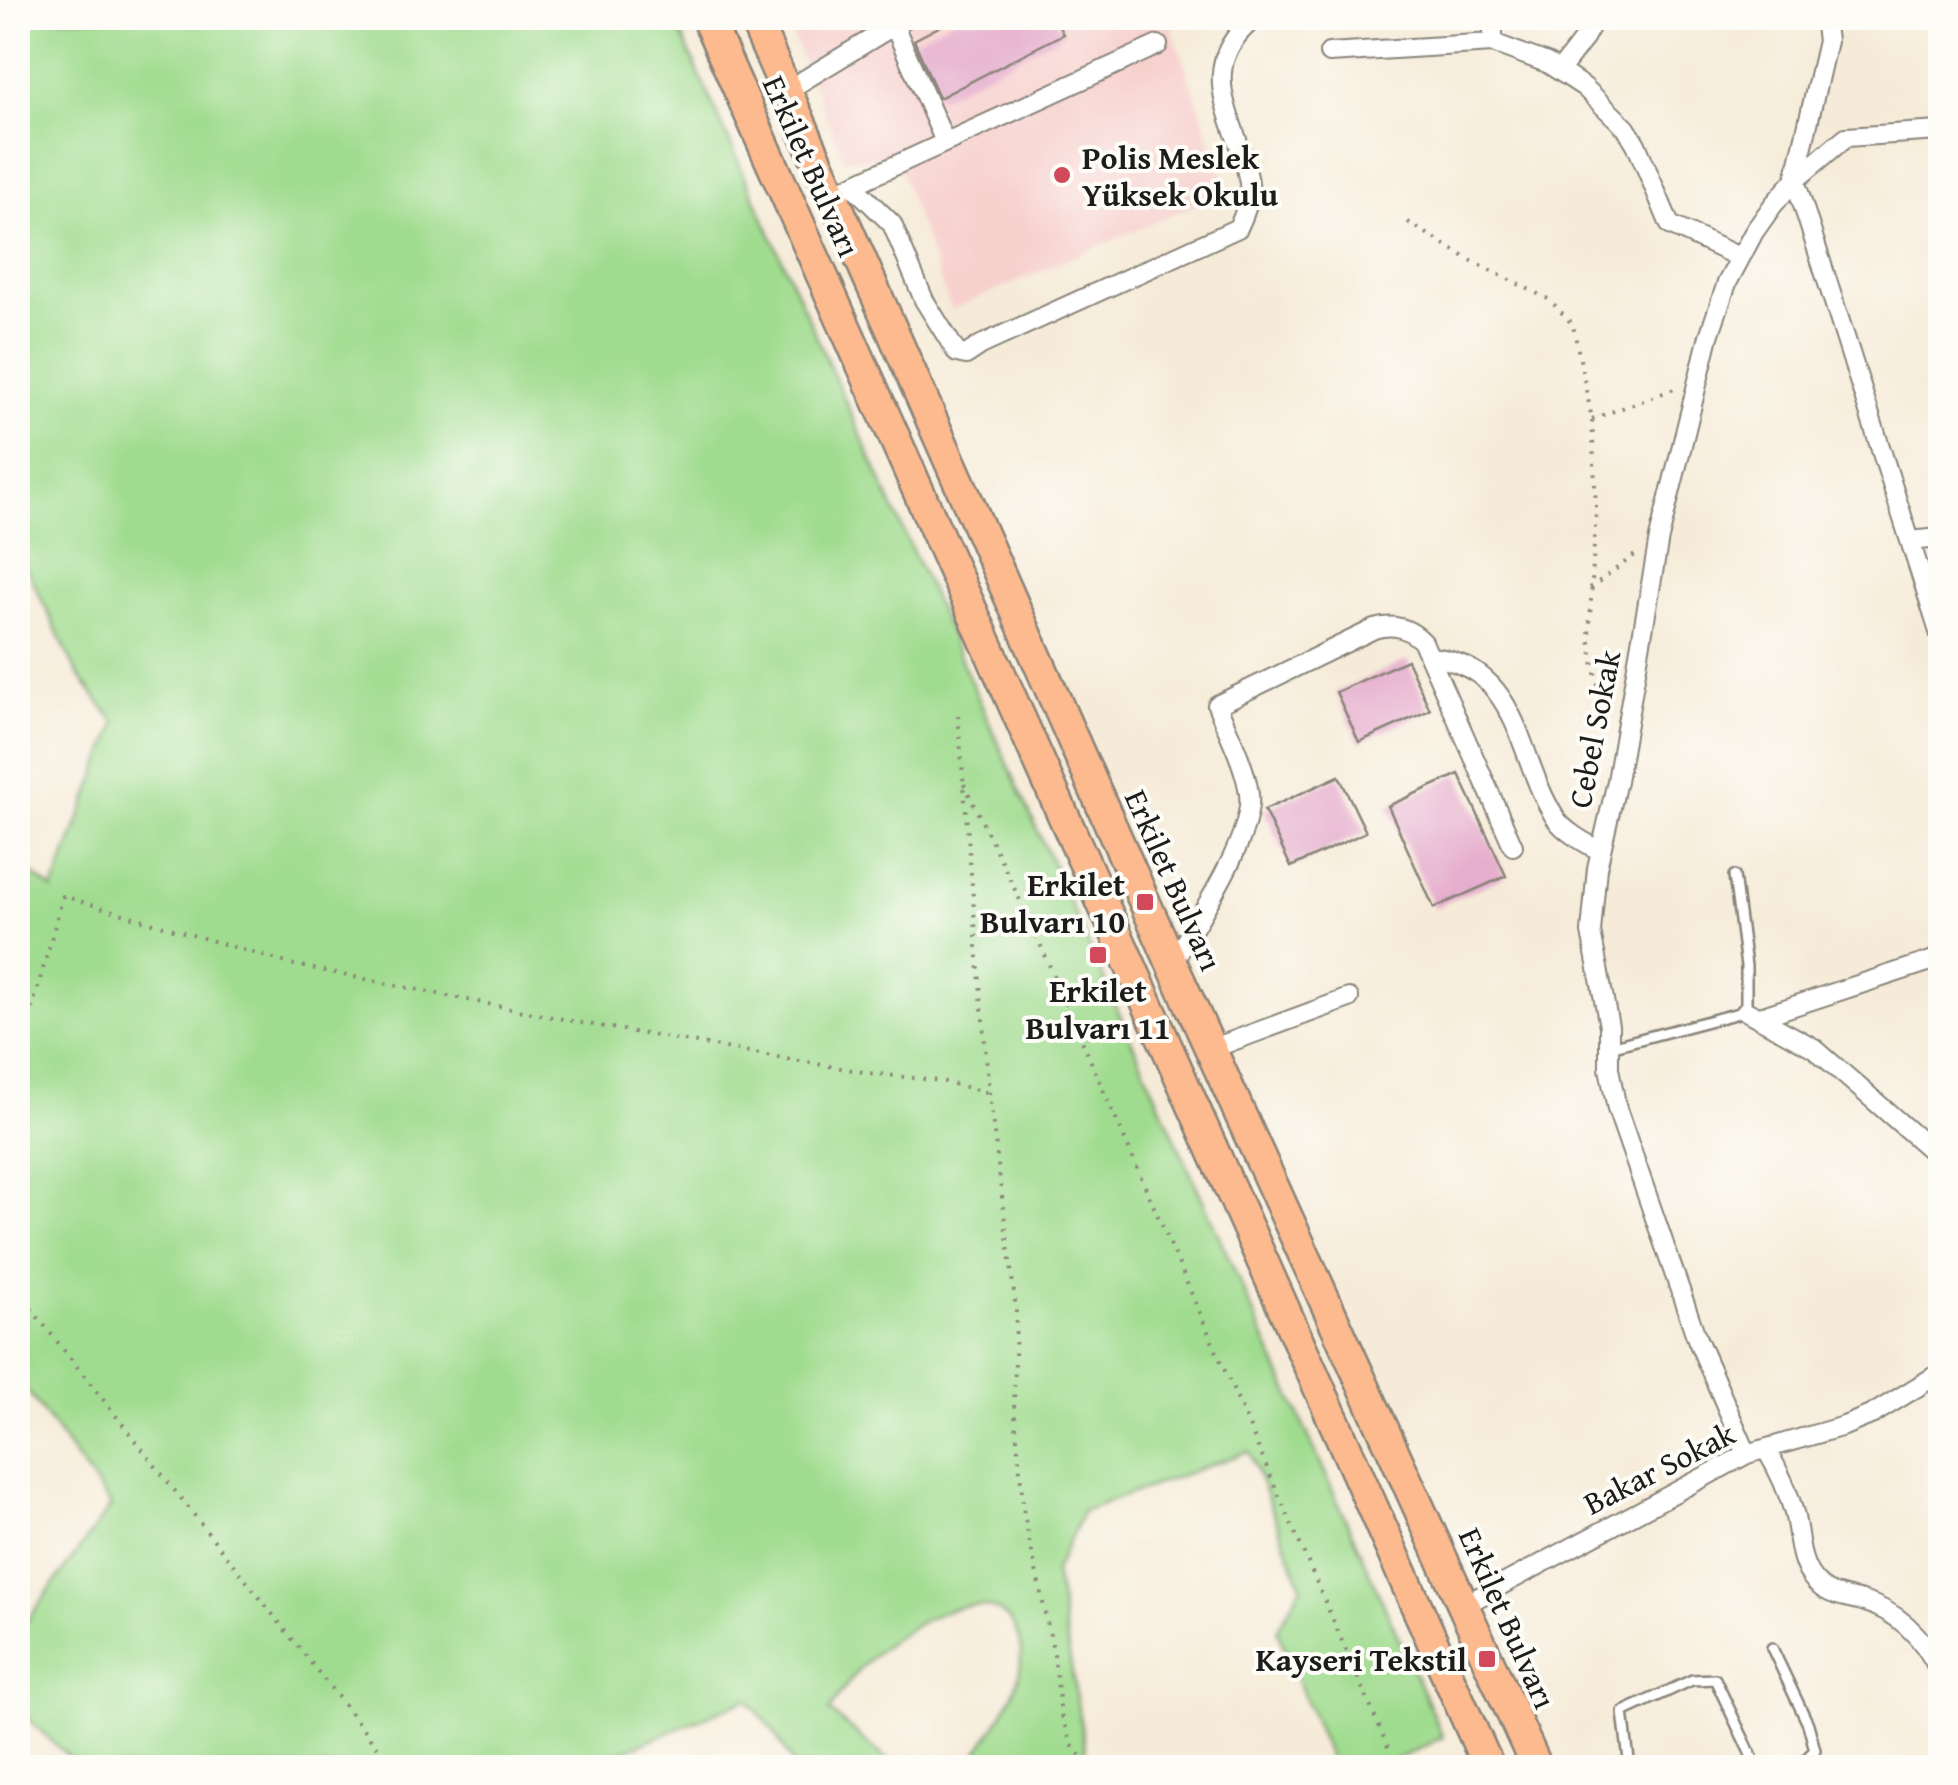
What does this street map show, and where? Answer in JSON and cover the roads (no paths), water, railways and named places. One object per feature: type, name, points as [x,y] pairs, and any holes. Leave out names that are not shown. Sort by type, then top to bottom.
[{"type":"main road","name":"Erkilet Bulvarı","points":[[707,18],[1489,1768]]},
{"type":"main road","name":"Erkilet Bulvarı","points":[[754,18],[786,91],[842,190],[932,415],[1172,964],[1537,1768]]},
{"type":"street","points":[[842,190],[892,224],[924,300],[957,353],[966,355],[1238,228],[1246,207],[1248,182],[1224,104],[1223,73],[1238,31],[1254,18]]},
{"type":"street","points":[[1493,18],[1493,43]]},
{"type":"street","points":[[1560,70],[1584,40],[1595,18]]},
{"type":"street","points":[[1824,18],[1826,41],[1795,180],[1940,635]]},
{"type":"street","points":[[786,91],[902,20],[946,142]]},
{"type":"street","points":[[1329,53],[1493,43],[1547,62],[1597,98],[1626,128],[1670,225],[1739,257]]},
{"type":"street","points":[[842,190],[1158,46]]},
{"type":"street","name":"Cebel Sokak","points":[[1940,132],[1846,137],[1795,180],[1773,205],[1739,257],[1716,309],[1659,538],[1592,898],[1592,932],[1610,1026],[1608,1048],[1617,1108],[1685,1306],[1757,1451],[1786,1489],[1803,1562],[1812,1578],[1834,1595],[1874,1605],[1903,1621],[1922,1641],[1940,1672]]},
{"type":"street","points":[[1910,541],[1940,538]]},
{"type":"street","points":[[1172,964],[1241,841],[1250,812],[1244,774],[1217,705],[1382,627],[1397,626],[1423,642],[1513,846]]},
{"type":"street","points":[[1430,657],[1468,666],[1491,684],[1508,710],[1557,820],[1600,851]]},
{"type":"street","points":[[1753,1014],[1940,958]]},
{"type":"street","points":[[1211,1049],[1349,998]]},
{"type":"street","points":[[1753,1014],[1814,1048],[1940,1158]]},
{"type":"street","name":"Bakar Sokak","points":[[1464,1604],[1757,1451],[1874,1414],[1940,1373]]},
{"type":"lane","points":[[1608,1048],[1753,1014],[1734,876]]},
{"type":"lane","points":[[1772,1648],[1808,1724],[1814,1750],[1790,1768]]},
{"type":"lane","points":[[1630,1768],[1622,1712],[1692,1680],[1714,1679],[1752,1758]]},
{"type":"place","name":"Polis Meslek Yüksek Okulu","points":[[1062,175]]},
{"type":"place","name":"Erkilet Bulvarı 10","points":[[1145,902]]},
{"type":"place","name":"Erkilet Bulvarı 11","points":[[1098,955]]},
{"type":"place","name":"Kayseri Tekstil","points":[[1487,1659]]}]
